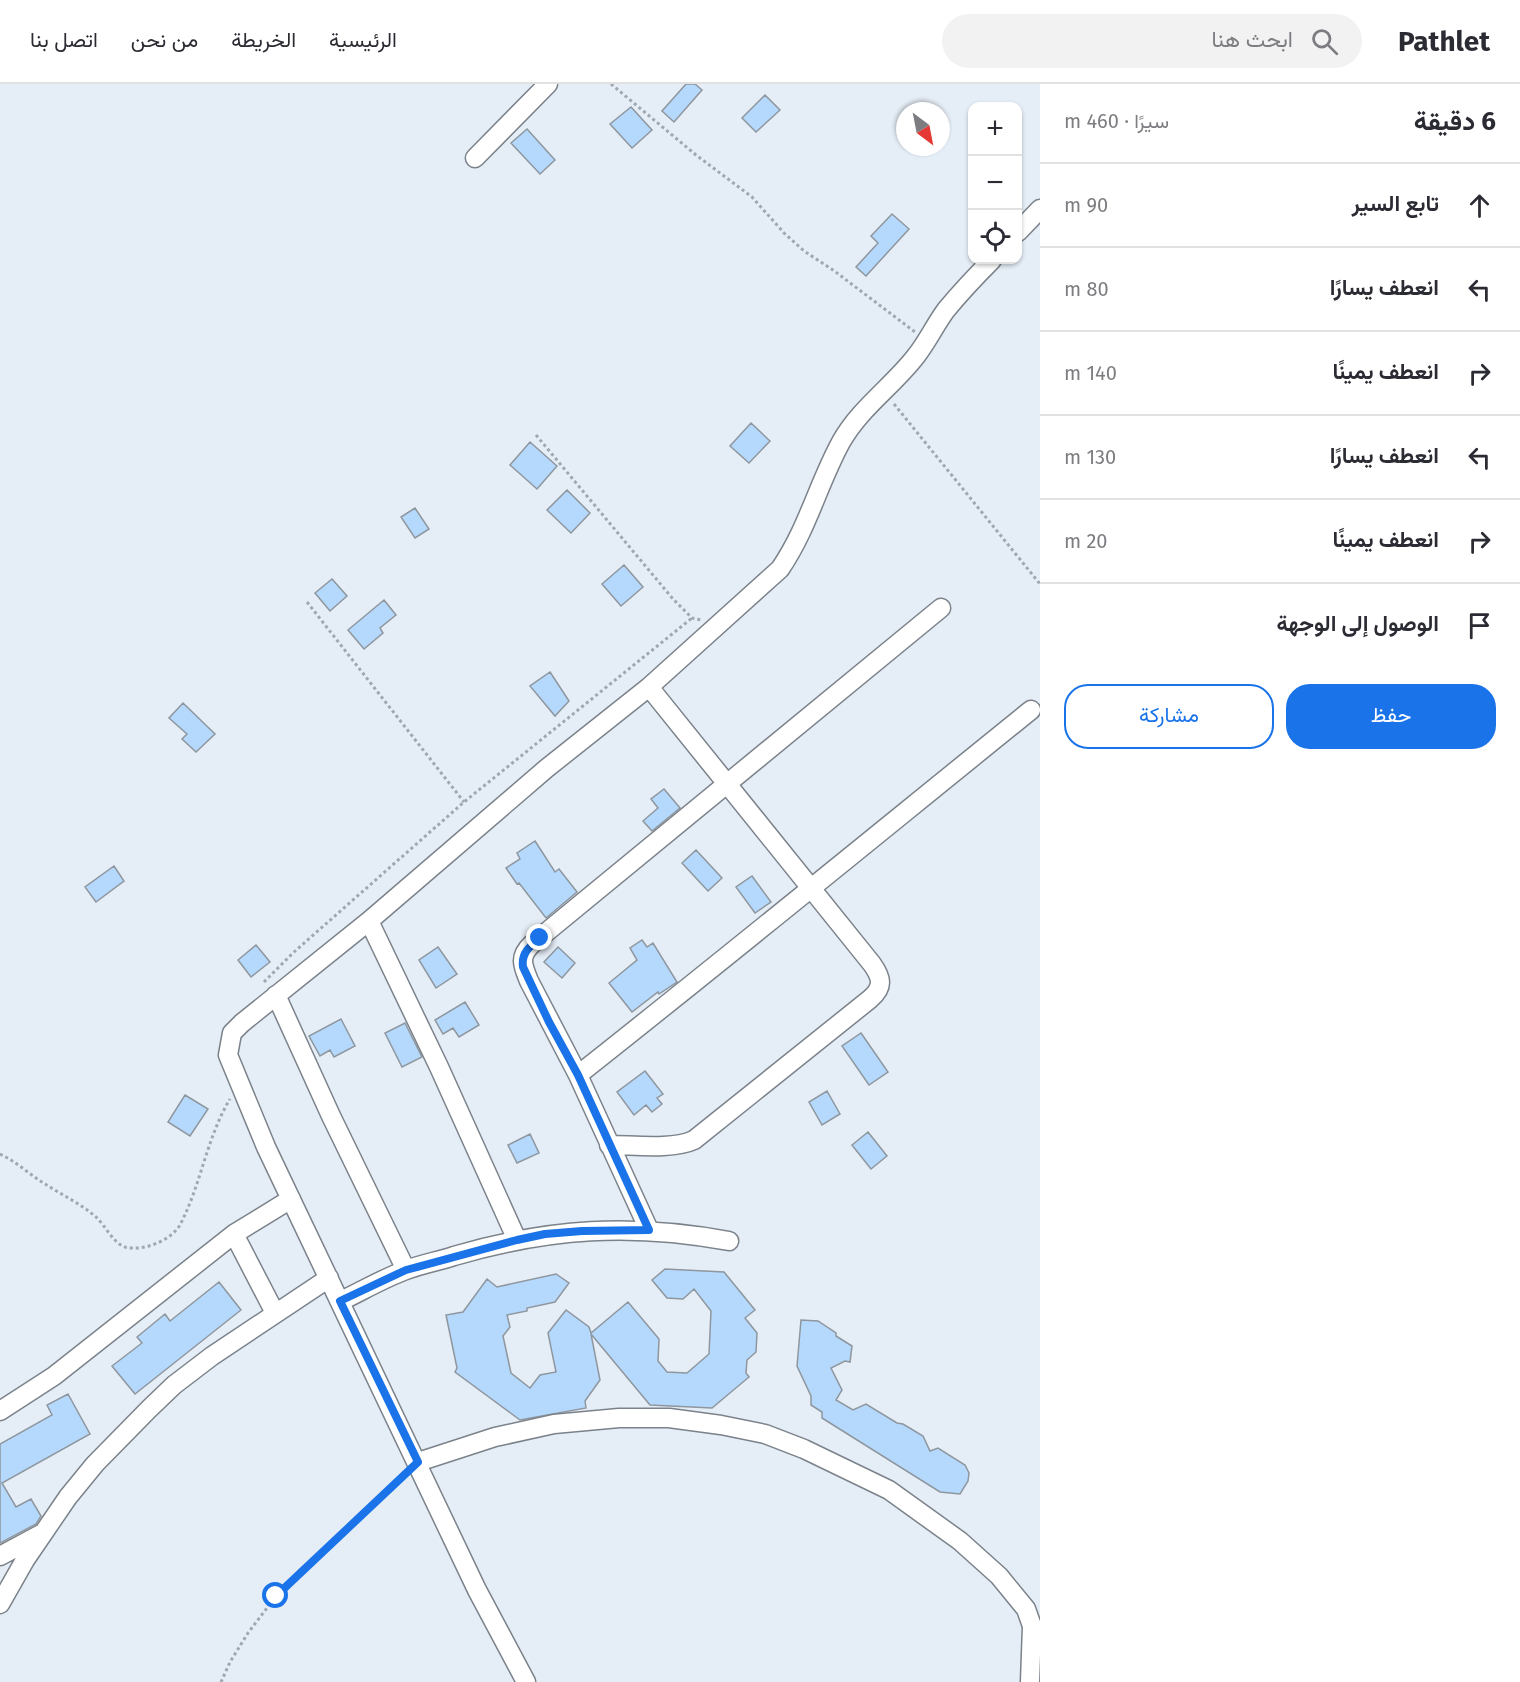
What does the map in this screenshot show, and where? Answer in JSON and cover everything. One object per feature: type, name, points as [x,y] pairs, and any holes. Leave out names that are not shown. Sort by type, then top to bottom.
[{"type":"street","points":[[475,158],[548,84]]},
{"type":"street","points":[[1022,227],[1040,209]]},
{"type":"street","points":[[526,1682],[477,1590],[266,1147],[228,1055],[232,1033],[369,921],[548,768],[649,687],[765,583],[786,560],[805,528],[841,442],[858,417],[918,354],[946,311],[988,264]]},
{"type":"street","points":[[649,1230],[578,1075],[529,981],[523,967],[524,954],[532,944],[941,608]]},
{"type":"street","points":[[609,1145],[668,1145],[694,1140],[876,994],[881,983],[877,972],[811,887],[649,687]]},
{"type":"street","points":[[578,1075],[732,954],[1030,710]]},
{"type":"street","points":[[369,921],[439,1067],[517,1240]]},
{"type":"street","points":[[276,995],[331,1116],[406,1270]]},
{"type":"street","points":[[0,1411],[54,1376],[234,1234],[291,1199]]},
{"type":"street","points":[[340,1301],[406,1270],[545,1234],[649,1230],[729,1241]]},
{"type":"street","points":[[234,1234],[275,1313]]},
{"type":"street","points":[[0,1604],[25,1560],[68,1497],[95,1464],[174,1385],[212,1356],[329,1278]]},
{"type":"street","points":[[418,1462],[495,1437],[554,1424],[619,1418],[669,1418],[765,1434],[804,1449],[889,1490],[960,1541],[999,1576],[1026,1609],[1032,1626],[1030,1682]]},
{"type":"street","points":[[0,1556],[45,1532]]},
{"type":"path","points":[[611,84],[696,155],[752,197],[784,233],[804,251],[833,270],[925,341]]},
{"type":"path","points":[[883,393],[903,413],[971,501],[1040,584]]},
{"type":"path","points":[[536,435],[665,590],[693,618],[720,624]]},
{"type":"path","points":[[307,602],[464,802]]},
{"type":"path","points":[[258,988],[294,952],[464,802],[693,618]]},
{"type":"path","points":[[0,1154],[95,1216],[124,1247],[156,1243],[180,1227],[221,1114],[239,1085]]},
{"type":"path","points":[[221,1682],[248,1633],[276,1596],[418,1462]]},
{"type":"building","points":[[686,84],[695,84],[702,90],[674,122],[662,111]]},
{"type":"building","points":[[765,95],[780,110],[756,132],[742,118]]},
{"type":"building","points":[[631,107],[652,130],[632,148],[610,124]]},
{"type":"building","points":[[527,129],[555,160],[540,174],[511,143]]},
{"type":"building","points":[[892,214],[909,229],[866,276],[856,267],[878,243],[871,236]]},
{"type":"building","points":[[751,423],[770,441],[749,463],[730,446]]},
{"type":"building","points":[[530,442],[557,466],[537,489],[510,465]]},
{"type":"building","points":[[567,490],[590,513],[571,533],[547,510]]},
{"type":"building","points":[[415,508],[429,529],[415,538],[401,517]]},
{"type":"building","points":[[624,565],[643,587],[621,606],[602,584]]},
{"type":"building","points":[[332,579],[347,596],[330,611],[315,593]]},
{"type":"building","points":[[384,600],[396,615],[380,628],[383,633],[364,649],[348,630]]},
{"type":"building","points":[[550,672],[569,701],[555,716],[530,686]]},
{"type":"building","points":[[183,703],[215,734],[196,752],[182,739],[187,734],[169,718]]},
{"type":"building","points":[[664,789],[680,808],[652,831],[643,821],[658,808],[651,799]]},
{"type":"building","points":[[535,841],[555,872],[559,869],[577,892],[546,918],[506,868],[520,859],[517,853]]},
{"type":"building","points":[[696,850],[722,878],[708,891],[682,863]]},
{"type":"building","points":[[114,866],[124,881],[96,902],[85,887]]},
{"type":"building","points":[[752,876],[771,902],[755,913],[736,887]]},
{"type":"building","points":[[642,940],[647,947],[653,943],[677,982],[659,994],[658,992],[632,1012],[609,983],[637,960],[630,948]]},
{"type":"building","points":[[256,945],[270,962],[251,977],[238,960]]},
{"type":"building","points":[[438,947],[457,974],[436,988],[419,960]]},
{"type":"building","points":[[558,947],[575,963],[562,978],[544,962]]},
{"type":"building","points":[[465,1002],[479,1025],[459,1037],[453,1028],[443,1034],[435,1020]]},
{"type":"building","points":[[341,1019],[355,1046],[334,1057],[330,1050],[320,1056],[309,1036]]},
{"type":"building","points":[[405,1023],[422,1057],[402,1067],[385,1033]]},
{"type":"building","points":[[861,1033],[888,1072],[869,1085],[842,1046]]},
{"type":"building","points":[[645,1071],[663,1094],[657,1098],[662,1104],[652,1112],[646,1105],[634,1115],[617,1092]]},
{"type":"building","points":[[827,1091],[840,1114],[822,1125],[809,1102]]},
{"type":"building","points":[[185,1095],[208,1109],[190,1136],[168,1122]]},
{"type":"building","points":[[868,1132],[887,1156],[871,1169],[852,1145]]},
{"type":"building","points":[[530,1134],[539,1153],[517,1163],[508,1145]]},
{"type":"building","points":[[665,1269],[724,1272],[755,1310],[745,1318],[757,1333],[756,1352],[747,1360],[746,1373],[749,1377],[712,1408],[650,1405],[591,1334],[600,1380],[585,1401],[586,1408],[520,1420],[455,1372],[457,1368],[446,1315],[463,1312],[487,1279],[497,1287],[556,1274],[569,1283],[555,1302],[507,1315],[510,1327],[503,1336],[511,1373],[530,1388],[540,1375],[556,1372],[548,1333],[566,1310],[589,1327],[591,1333],[628,1302],[659,1339],[658,1361],[667,1372],[687,1373],[709,1354],[711,1311],[694,1289],[683,1299],[667,1298],[652,1280]]},
{"type":"building","points":[[219,1282],[241,1310],[135,1394],[112,1366],[142,1343],[137,1337],[165,1314],[170,1321]]},
{"type":"building","points":[[801,1320],[818,1321],[852,1346],[850,1362],[845,1361],[831,1368],[842,1390],[836,1400],[853,1410],[866,1404],[923,1436],[930,1451],[938,1448],[965,1465],[969,1473],[968,1481],[960,1494],[940,1492],[822,1418],[822,1412],[811,1405],[811,1396],[797,1366]]},
{"type":"building","points":[[68,1394],[90,1434],[2,1483],[16,1507],[31,1499],[41,1516],[36,1524],[0,1543],[0,1444],[52,1415],[47,1405]]},
{"type":"route","points":[[276,1596],[418,1462],[340,1301],[406,1270],[517,1240],[545,1234],[582,1231],[649,1230],[578,1075],[523,967],[522,960],[526,949],[540,938]]}]
